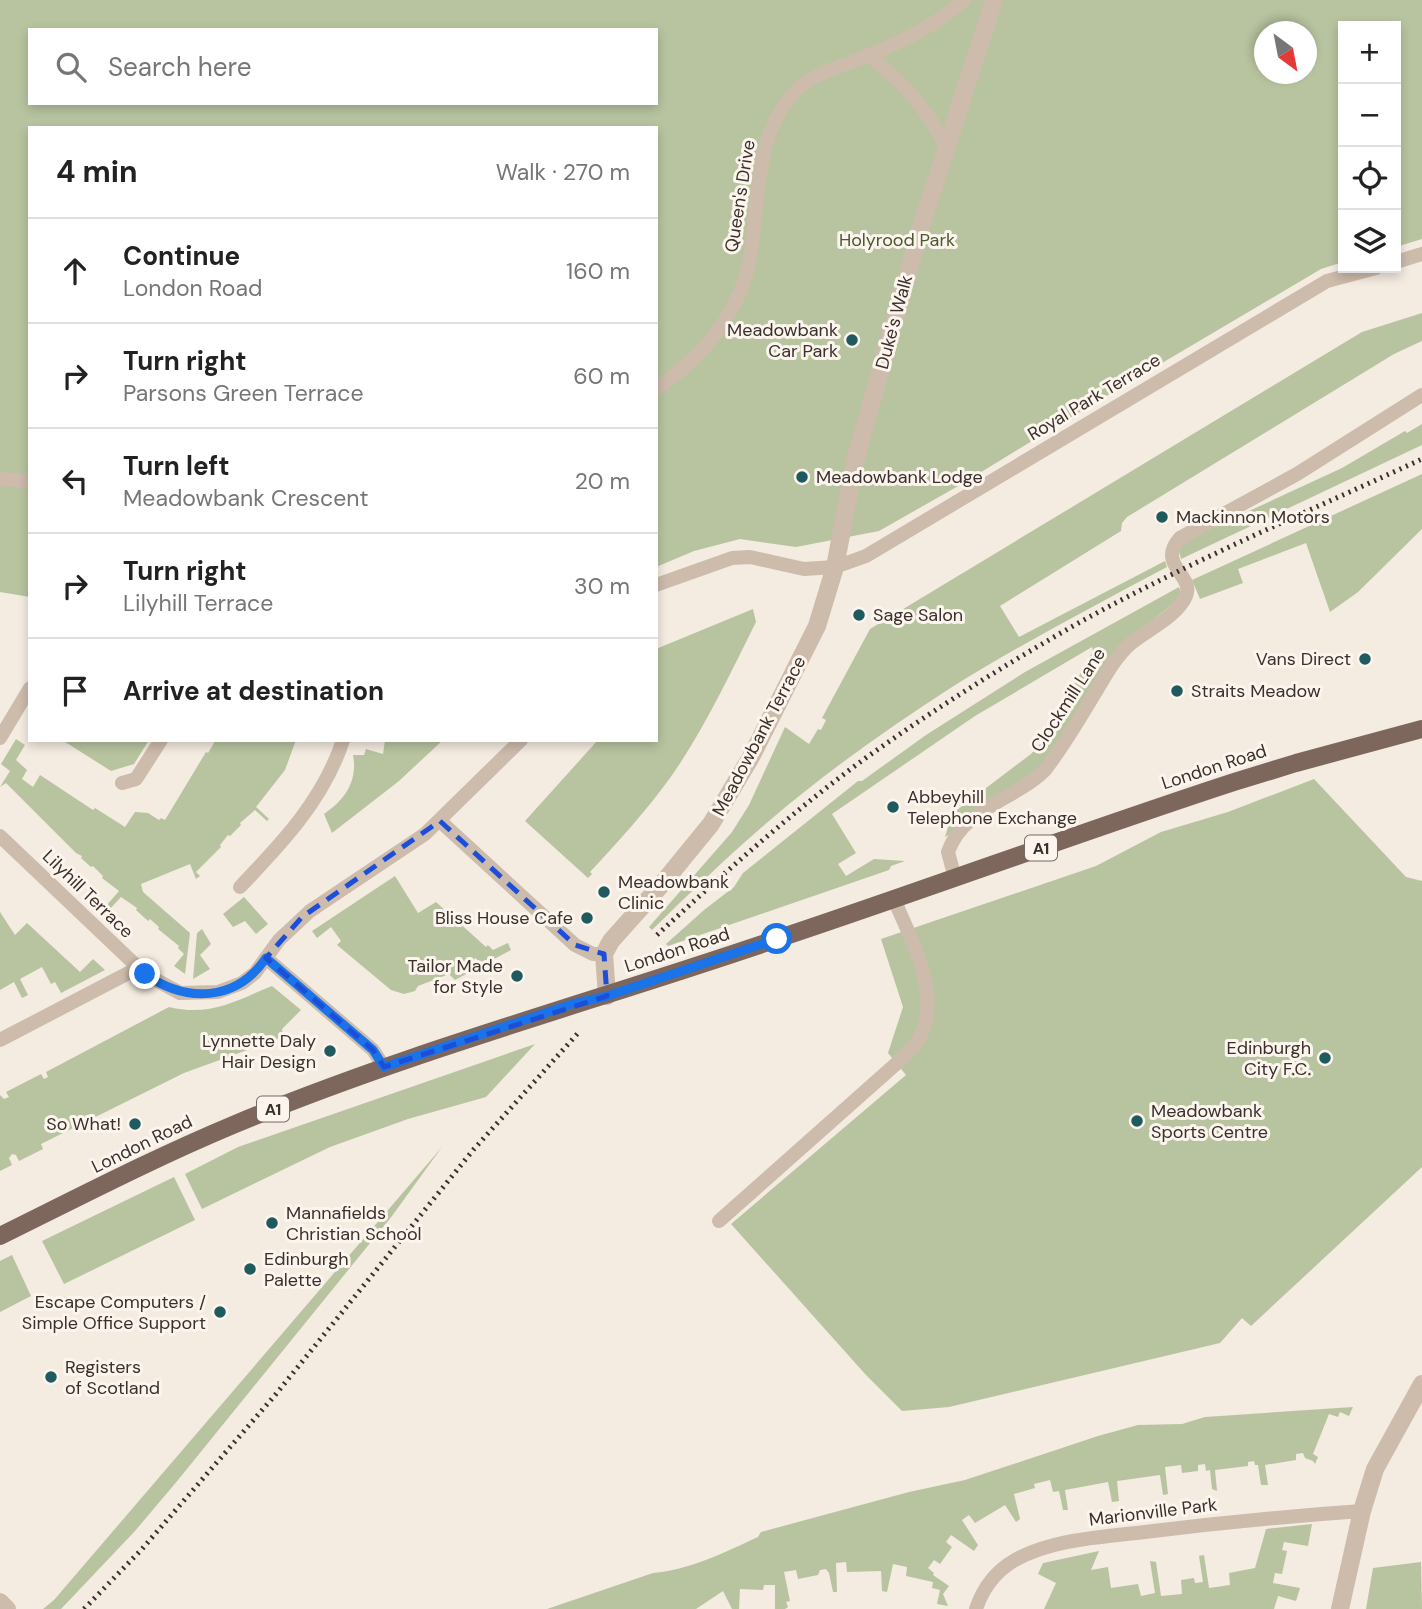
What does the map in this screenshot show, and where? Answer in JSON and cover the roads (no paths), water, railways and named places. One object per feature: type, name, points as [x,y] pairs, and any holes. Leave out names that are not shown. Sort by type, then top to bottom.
[{"type":"main road","name":"London Road","points":[[0,1236],[213,1133],[384,1067],[572,1004],[607,996],[1265,772],[1422,729]]},
{"type":"street","name":"Queen's Drive","points":[[658,388],[683,369],[704,347],[736,301],[749,261],[765,149],[775,120],[794,92],[810,80],[914,34],[964,0]]},
{"type":"street","name":"Duke's Walk","points":[[835,567],[855,461],[945,144],[994,0]]},
{"type":"street","points":[[869,55],[920,102],[945,144]]},
{"type":"street","points":[[1401,260],[1422,254]]},
{"type":"street","name":"Royal Park Terrace","points":[[658,584],[732,558],[750,557],[804,569],[835,567],[866,556],[1327,281],[1357,273]]},
{"type":"street","name":"Clockmill Lane","points":[[955,878],[948,852],[964,826],[981,811],[1042,773],[1116,660],[1184,599],[1186,585],[1172,558],[1177,542],[1297,474],[1422,395]]},
{"type":"street","points":[[0,479],[28,481]]},
{"type":"street","name":"Meadowbank Terrace","points":[[604,954],[611,941],[663,884],[711,824],[731,792],[817,626],[835,567]]},
{"type":"street","points":[[0,737],[28,691]]},
{"type":"street","points":[[122,783],[136,779],[160,742]]},
{"type":"street","points":[[240,887],[311,806],[331,772],[342,742]]},
{"type":"street","points":[[384,1067],[373,1050],[266,958],[279,940],[302,917],[408,847],[440,821],[519,742]]},
{"type":"street","points":[[440,821],[575,945],[593,954],[604,954],[607,996]]},
{"type":"street","name":"Lilyhill Terrace","points":[[3,843],[138,968],[168,988],[189,994],[218,992],[236,986],[255,973],[266,958]]},
{"type":"street","points":[[719,1221],[897,1063],[919,1039],[928,1005],[925,978],[894,899]]},
{"type":"street","points":[[0,1040],[138,968]]},
{"type":"street","points":[[1340,1609],[1362,1511],[1375,1469],[1422,1384]]},
{"type":"street","name":"Marionville Park","points":[[976,1609],[989,1583],[1008,1564],[1064,1544],[1261,1518],[1362,1511]]},
{"type":"street","points":[[0,1602],[7,1609]]},
{"type":"railway","points":[[657,935],[759,843],[839,778],[917,722],[994,673],[1073,626],[1159,581],[1422,459]]},
{"type":"railway","points":[[84,1609],[142,1549],[276,1394],[474,1149],[579,1032]]},
{"type":"place","name":"Meadowbank Car Park","points":[[852,340]]},
{"type":"place","name":"Meadowbank Lodge","points":[[802,477]]},
{"type":"place","name":"Mackinnon Motors","points":[[1162,517]]},
{"type":"place","name":"Sage Salon","points":[[859,615]]},
{"type":"place","name":"Vans Direct","points":[[1365,659]]},
{"type":"place","name":"Straits Meadow","points":[[1177,691]]},
{"type":"place","name":"Abbeyhill Telephone Exchange","points":[[893,807]]},
{"type":"place","name":"Meadowbank Clinic","points":[[604,892]]},
{"type":"place","name":"Bliss House Cafe","points":[[587,918]]},
{"type":"place","name":"Tailor Made for Style","points":[[517,976]]},
{"type":"place","name":"Lynnette Daly Hair Design","points":[[330,1051]]},
{"type":"place","name":"Edinburgh City F.C.","points":[[1325,1058]]},
{"type":"place","name":"Meadowbank Sports Centre","points":[[1137,1121]]},
{"type":"place","name":"So What!","points":[[135,1124]]},
{"type":"place","name":"Mannafields Christian School","points":[[272,1223]]},
{"type":"place","name":"Edinburgh Palette","points":[[250,1269]]},
{"type":"place","name":"Escape Computers / Simple Office Support","points":[[220,1312]]},
{"type":"place","name":"Registers of Scotland","points":[[51,1377]]},
{"type":"park label","name":"Holyrood Park","points":[[897,240]]}]
